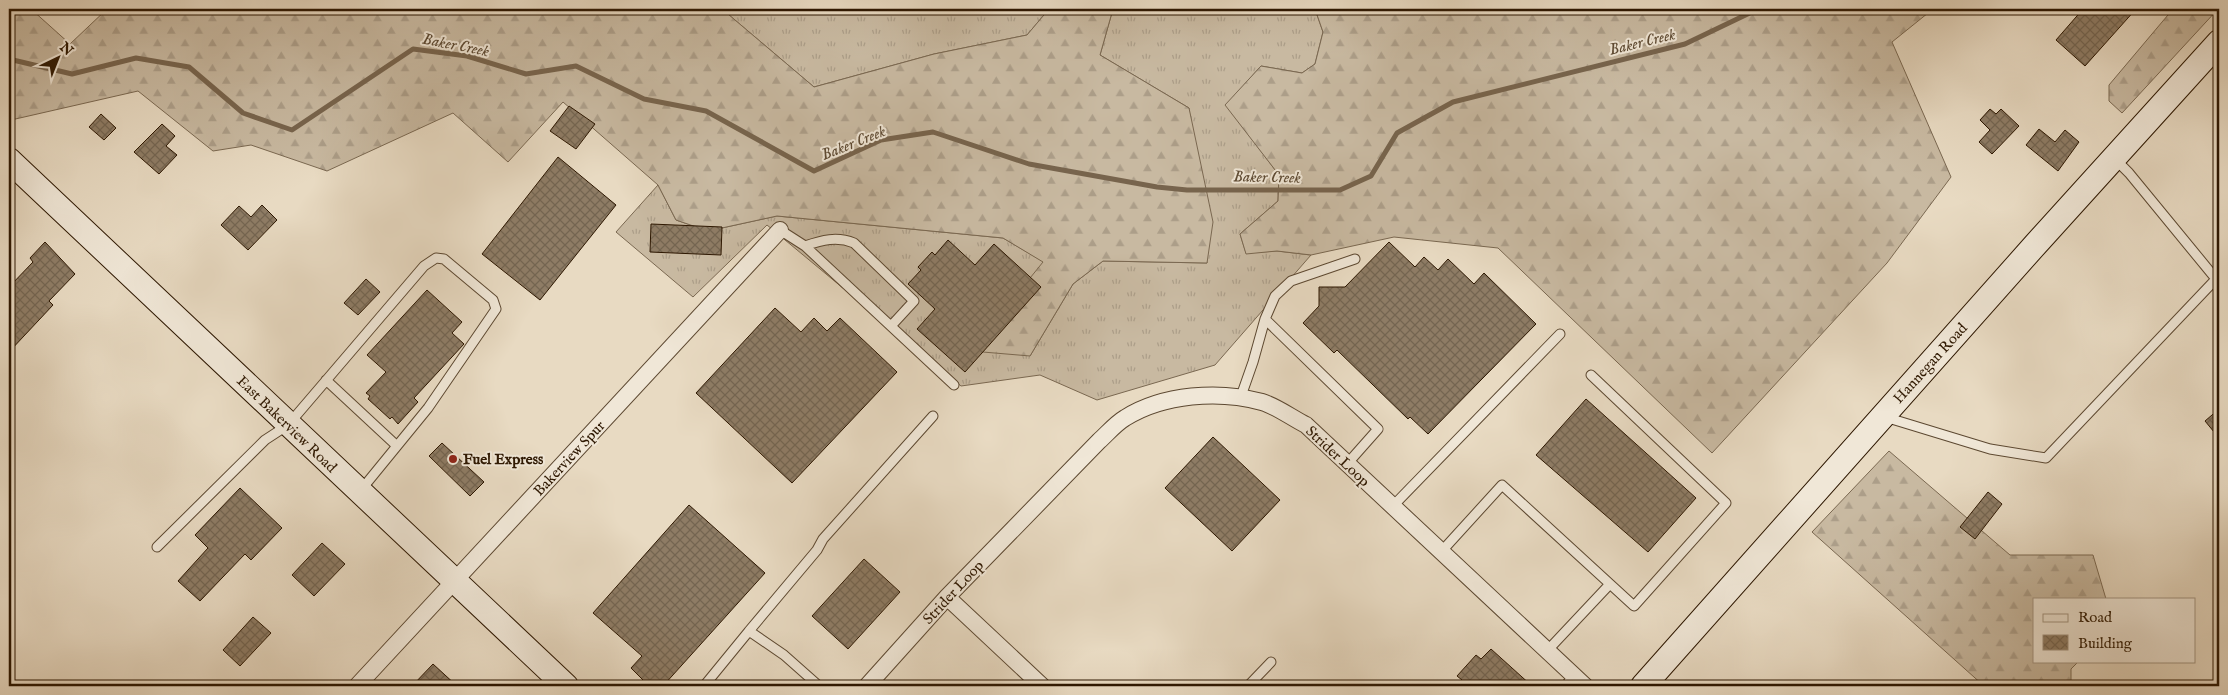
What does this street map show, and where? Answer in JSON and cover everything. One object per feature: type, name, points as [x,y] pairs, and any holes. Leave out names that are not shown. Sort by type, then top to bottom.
[{"type":"main road","name":"Hannegan Road","points":[[1643,686],[2219,42]]},
{"type":"main road","name":"East Bakerview Road","points":[[9,160],[566,686]]},
{"type":"street","name":"Bakerview Spur","points":[[357,686],[780,230]]},
{"type":"street","name":"Strider Loop","points":[[867,686],[947,597],[1099,441],[1125,418],[1186,396],[1219,396],[1263,402],[1306,425],[1547,651],[1574,683]]},
{"type":"street","points":[[947,597],[1042,686]]},
{"type":"lane","points":[[1883,416],[1990,449],[2046,458],[2216,279],[2130,173],[2114,158]]},
{"type":"lane","points":[[780,230],[805,246],[954,385]]},
{"type":"lane","points":[[805,246],[825,239],[845,239],[854,243],[914,301],[891,326]]},
{"type":"lane","points":[[157,547],[265,440],[288,425],[430,261],[444,259],[493,300],[496,309],[428,408],[360,493]]},
{"type":"lane","points":[[1240,399],[1254,362],[1265,319],[1275,296],[1291,281],[1355,259]]},
{"type":"lane","points":[[1265,319],[1378,428],[1346,464]]},
{"type":"lane","points":[[1392,507],[1560,334]]},
{"type":"lane","points":[[1441,552],[1502,485],[1634,606],[1726,503],[1591,375]]},
{"type":"lane","points":[[326,380],[397,446]]},
{"type":"lane","points":[[704,686],[817,550],[823,539],[933,416]]},
{"type":"lane","points":[[1547,651],[1610,584]]},
{"type":"lane","points":[[750,630],[784,655],[819,686]]},
{"type":"lane","points":[[1248,686],[1271,662]]},
{"type":"green space","points":[[9,9],[31,9],[70,44],[107,9],[722,9],[814,87],[934,54],[1027,35],[1049,9],[1113,9],[1100,55],[1189,108],[1213,222],[1207,263],[1103,261],[1073,284],[1030,356],[971,351],[1043,262],[1003,238],[777,216],[708,231],[676,220],[658,185],[563,102],[508,162],[453,113],[327,171],[251,145],[213,151],[138,91],[11,120],[9,117]]},
{"type":"green space","points":[[722,9],[1049,9],[1027,35],[934,54],[814,87]]},
{"type":"green space","points":[[1113,9],[1315,9],[1323,32],[1315,64],[1302,73],[1261,66],[1226,105],[1279,175],[1278,201],[1240,234],[1246,253],[1277,251],[1311,255],[1215,365],[1097,400],[1040,375],[961,386],[767,225],[693,297],[616,232],[658,185],[676,220],[708,231],[777,216],[1003,238],[1044,262],[1030,356],[1073,284],[1103,261],[1207,263],[1189,108],[1100,55]]},
{"type":"green space","points":[[1315,9],[1933,9],[1892,42],[1951,177],[1887,263],[1712,453],[1498,248],[1394,237],[1311,255],[1277,251],[1246,254],[1240,234],[1278,201],[1279,175],[1225,105],[1261,66],[1302,73],[1315,64],[1323,32]]},
{"type":"green space","points":[[2173,9],[2218,9],[2122,113],[2109,101],[2109,85]]},
{"type":"green space","points":[[1889,451],[2010,555],[2093,555],[2106,598],[2033,598],[2033,662],[2078,662],[2071,669],[2071,686],[1984,686],[1812,532]]},
{"type":"building","points":[[2083,9],[2136,9],[2085,66],[2056,40]]},
{"type":"building","points":[[569,106],[595,124],[576,149],[550,131]]},
{"type":"building","points":[[1990,109],[1996,114],[2001,109],[2019,126],[1992,154],[1979,142],[1990,130],[1980,120]]},
{"type":"building","points":[[101,114],[116,128],[104,140],[89,127]]},
{"type":"building","points":[[162,124],[175,136],[166,146],[177,155],[159,174],[134,152]]},
{"type":"building","points":[[2039,129],[2055,142],[2065,130],[2079,142],[2058,171],[2026,145]]},
{"type":"building","points":[[558,157],[616,205],[540,300],[482,254]]},
{"type":"building","points":[[262,205],[277,220],[248,250],[221,225],[239,206],[251,217]]},
{"type":"building","points":[[651,224],[722,227],[721,255],[650,252]]},
{"type":"building","points":[[948,240],[975,265],[994,244],[1041,287],[965,372],[917,329],[935,309],[908,284],[921,270],[918,267],[932,252],[935,255]]},
{"type":"building","points":[[45,242],[75,274],[49,301],[53,305],[9,352],[9,287],[33,262],[30,258]]},
{"type":"building","points":[[1389,242],[1415,267],[1424,257],[1438,270],[1448,259],[1474,284],[1484,273],[1536,324],[1428,434],[1410,417],[1408,419],[1337,350],[1334,353],[1303,323],[1319,306],[1319,287],[1345,287]]},
{"type":"building","points":[[366,279],[380,292],[358,315],[344,303]]},
{"type":"building","points":[[427,290],[462,322],[452,333],[464,344],[414,398],[418,402],[398,424],[392,417],[390,419],[368,399],[370,396],[366,393],[386,372],[367,355]]},
{"type":"building","points":[[775,308],[801,332],[814,318],[827,331],[840,318],[897,372],[792,483],[696,393]]},
{"type":"building","points":[[1586,399],[1696,498],[1648,552],[1536,455]]},
{"type":"building","points":[[2219,409],[2219,438],[2205,421]]},
{"type":"building","points":[[1213,437],[1280,500],[1232,551],[1165,488]]},
{"type":"building","points":[[442,443],[484,482],[470,496],[429,456]]},
{"type":"building","points":[[240,488],[282,528],[251,560],[245,554],[200,601],[178,581],[208,548],[195,535]]},
{"type":"building","points":[[1988,492],[2002,504],[1975,539],[1960,527]]},
{"type":"building","points":[[689,505],[765,573],[663,686],[649,686],[631,668],[642,656],[593,613]]},
{"type":"building","points":[[322,543],[345,564],[314,596],[292,575]]},
{"type":"building","points":[[864,559],[900,592],[848,649],[812,616]]},
{"type":"building","points":[[253,617],[271,633],[240,666],[223,650]]},
{"type":"building","points":[[1491,649],[1532,686],[1457,686],[1462,680],[1457,676],[1476,655],[1481,659]]},
{"type":"building","points":[[433,664],[457,686],[412,686]]},
{"type":"waterway","name":"Baker Creek","points":[[9,56],[13,60],[72,74],[136,58],[189,67],[243,113],[292,130],[413,49],[467,56],[526,74],[576,66],[644,99],[706,111],[814,171],[881,140],[933,132],[1029,164],[1157,187],[1187,190],[1340,190],[1371,176],[1397,133],[1453,102],[1685,44],[1758,9]]},
{"type":"place","name":"Fuel Express","points":[[453,459]]}]
